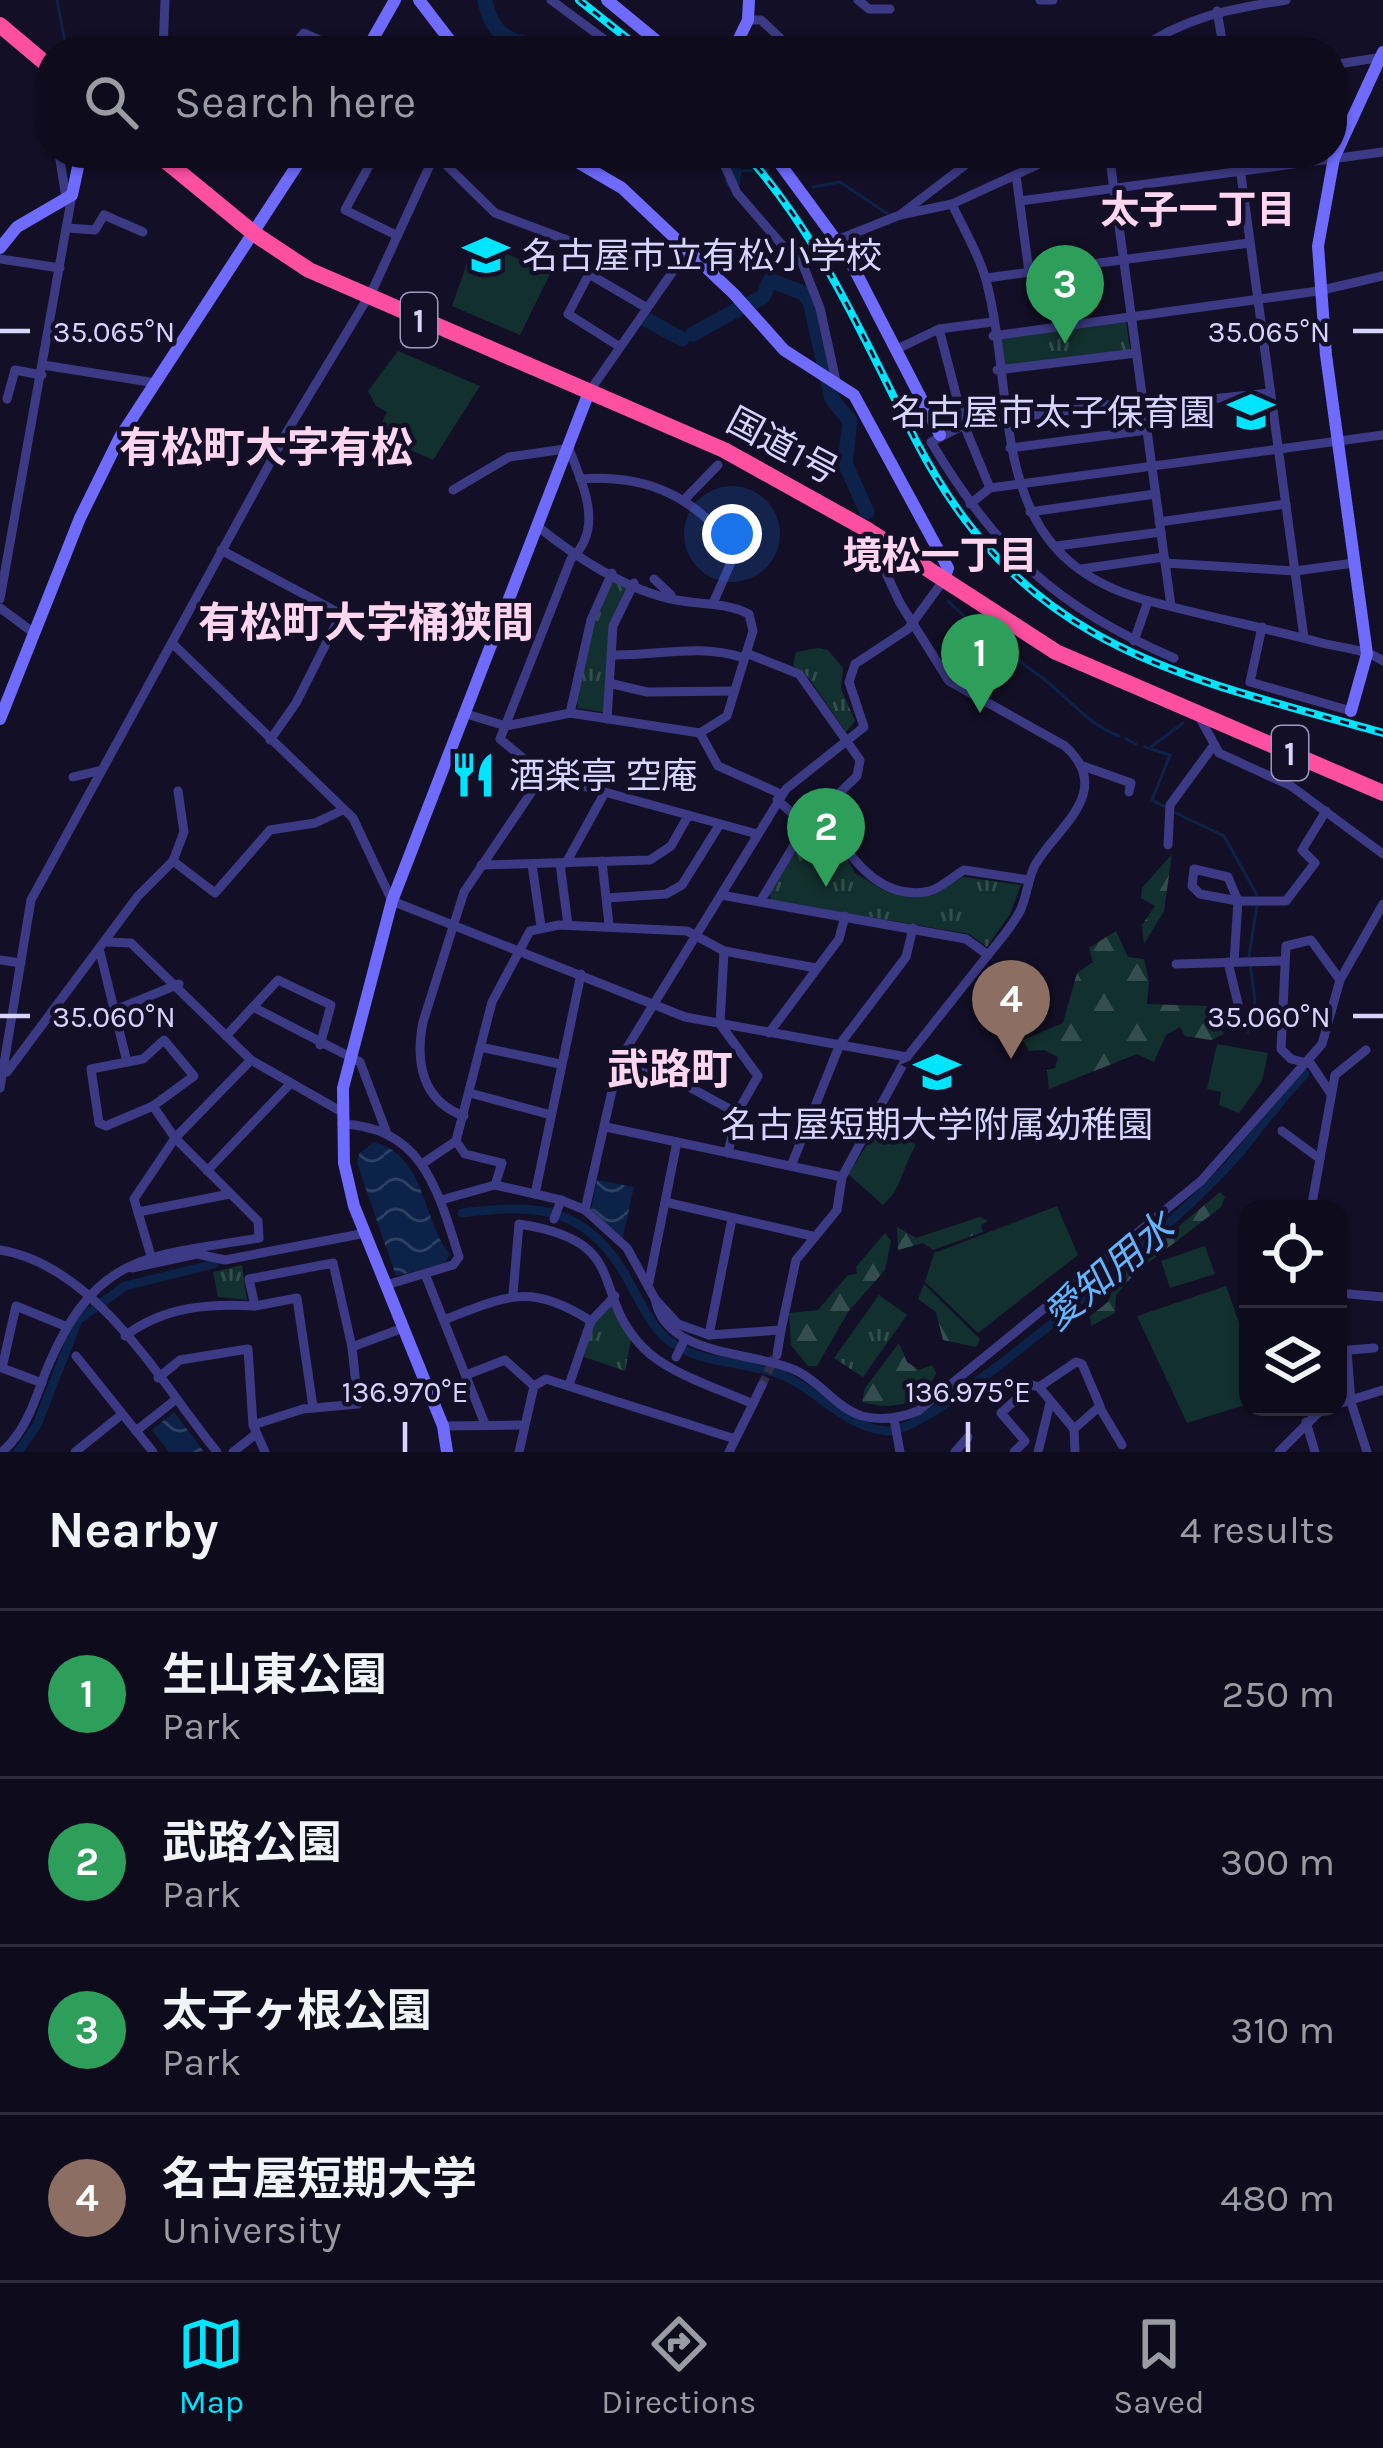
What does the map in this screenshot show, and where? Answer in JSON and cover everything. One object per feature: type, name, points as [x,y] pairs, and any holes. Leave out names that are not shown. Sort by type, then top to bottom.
[{"type":"highway","points":[[0,25],[36,55]]},
{"type":"highway","name":"国道1号","points":[[181,168],[256,235],[309,270],[724,450],[866,529],[1056,652],[1383,793]]},
{"type":"street","points":[[164,36],[165,0]]},
{"type":"street","points":[[374,36],[394,0]]},
{"type":"street","points":[[419,0],[447,36]]},
{"type":"street","points":[[551,0],[600,36]]},
{"type":"street","points":[[607,0],[650,36]]},
{"type":"street","points":[[740,36],[748,20],[749,0]]},
{"type":"street","points":[[858,0],[869,9],[890,9]]},
{"type":"street","points":[[1040,0],[1054,0]]},
{"type":"street","points":[[1159,36],[1176,24],[1217,11],[1286,0]]},
{"type":"street","points":[[1217,11],[1221,36]]},
{"type":"street","points":[[748,20],[761,20],[778,36]]},
{"type":"street","points":[[1347,62],[1382,55]]},
{"type":"street","points":[[1347,130],[1382,55]]},
{"type":"street","points":[[1347,156],[1383,152]]},
{"type":"street","points":[[62,168],[69,197]]},
{"type":"street","points":[[34,633],[0,603],[5,536],[43,370],[77,168]]},
{"type":"street","points":[[0,719],[80,518],[120,437],[296,168]]},
{"type":"street","points":[[368,168],[345,210],[396,235]]},
{"type":"street","points":[[0,1088],[31,901],[221,550],[366,297],[428,168]]},
{"type":"street","points":[[450,168],[495,213],[573,238],[590,256],[590,274],[568,314],[620,347]]},
{"type":"street","points":[[585,1210],[619,1066],[653,1004],[779,797],[848,742],[865,722],[850,674],[855,664],[912,625],[948,568],[867,414],[831,379],[784,350],[622,188],[588,168]]},
{"type":"street","points":[[726,168],[737,193],[789,253],[799,254],[900,215],[952,204],[1031,168]]},
{"type":"street","points":[[783,168],[836,239],[940,436]]},
{"type":"street","points":[[900,215],[961,168]]},
{"type":"street","points":[[1111,168],[1171,606]]},
{"type":"street","points":[[1021,201],[1256,168]]},
{"type":"street","points":[[1262,627],[1250,682],[1351,711],[1367,654],[1318,291],[1323,198],[1331,168]]},
{"type":"street","points":[[1240,170],[1304,638]]},
{"type":"street","points":[[1016,175],[1029,272]]},
{"type":"street","points":[[0,248],[17,227],[69,197]]},
{"type":"street","points":[[952,204],[986,278],[1003,419],[1018,485],[1030,512],[1057,546],[1081,569],[1148,601],[1383,661]]},
{"type":"street","points":[[68,229],[95,230],[104,215],[143,232]]},
{"type":"street","points":[[986,278],[1250,243]]},
{"type":"street","points":[[447,1452],[443,1426],[366,1233],[344,1163],[342,1118],[351,1055],[392,902],[566,447],[589,392],[687,251]]},
{"type":"street","points":[[799,254],[820,308],[831,379]]},
{"type":"street","points":[[0,260],[60,268]]},
{"type":"street","points":[[590,274],[647,308]]},
{"type":"street","points":[[993,336],[1318,291],[1383,276]]},
{"type":"street","points":[[896,350],[939,329],[992,322]]},
{"type":"street","points":[[939,329],[964,425],[990,488]]},
{"type":"street","points":[[998,370],[1136,353]]},
{"type":"street","points":[[8,399],[15,370],[156,382]]},
{"type":"street","points":[[1174,658],[1134,640],[1046,586],[1000,544],[931,442],[964,425],[1003,419],[1270,393]]},
{"type":"street","points":[[1010,448],[1147,430]]},
{"type":"street","points":[[970,504],[990,488],[1383,435]]},
{"type":"street","points":[[566,447],[589,519],[500,739],[543,776],[757,834]]},
{"type":"street","points":[[453,490],[509,457],[566,447]]},
{"type":"street","points":[[686,498],[718,465]]},
{"type":"street","points":[[580,479],[636,478],[686,498],[736,551],[714,602]]},
{"type":"street","points":[[1030,512],[1155,494]]},
{"type":"street","points":[[1057,546],[1286,504]]},
{"type":"street","points":[[463,713],[506,727],[569,713],[700,733],[724,721],[753,631],[749,614],[714,602],[674,600],[577,556],[536,525]]},
{"type":"street","points":[[866,529],[912,625],[949,681],[1065,746],[1080,765],[1131,782],[1129,792]]},
{"type":"street","points":[[221,550],[341,614],[296,703],[270,740]]},
{"type":"street","points":[[1081,569],[1164,560],[1295,571],[1354,562]]},
{"type":"street","points":[[569,713],[584,645],[612,573]]},
{"type":"street","points":[[655,579],[674,600]]},
{"type":"street","points":[[607,719],[613,684],[613,626],[634,583]]},
{"type":"street","points":[[1134,640],[1148,601]]},
{"type":"street","points":[[172,643],[353,818],[392,902],[653,1004],[720,1024],[907,1057]]},
{"type":"street","points":[[611,656],[656,656],[704,647],[799,674],[848,742],[862,770],[821,811]]},
{"type":"street","points":[[613,684],[647,692],[734,691]]},
{"type":"street","points":[[1198,712],[1219,753],[1291,785],[1383,854]]},
{"type":"street","points":[[700,733],[718,766],[779,797],[806,825],[837,834],[857,869],[883,885],[930,891],[964,869],[1029,880]]},
{"type":"street","points":[[1168,845],[1170,805],[1214,745]]},
{"type":"street","points":[[777,1355],[796,1260],[837,1210],[842,1177],[907,1057],[1018,915],[1029,880],[1046,850],[1075,818],[1082,790],[1080,765]]},
{"type":"street","points":[[73,777],[102,770]]},
{"type":"street","points":[[464,1116],[432,1097],[418,1043],[464,892],[543,776]]},
{"type":"street","points":[[4,1076],[138,896],[173,861],[184,832],[178,791]]},
{"type":"street","points":[[568,925],[563,863],[604,794]]},
{"type":"street","points":[[173,861],[215,892],[270,830],[315,823],[343,810]]},
{"type":"street","points":[[1239,1008],[1231,962],[1238,901],[1228,877],[1194,869],[1192,886],[1200,894],[1238,901],[1286,901],[1315,863],[1302,850],[1326,812]]},
{"type":"street","points":[[481,865],[660,856],[688,816]]},
{"type":"street","points":[[607,898],[666,894],[682,885],[721,824]]},
{"type":"street","points":[[760,902],[806,825]]},
{"type":"street","points":[[602,861],[609,925]]},
{"type":"street","points":[[532,866],[541,926]]},
{"type":"street","points":[[721,895],[966,939],[988,955]]},
{"type":"street","points":[[441,1200],[495,1185],[585,1210],[627,1248],[649,1282],[661,1318],[684,1341],[792,1369],[864,1417],[894,1422],[918,1411],[967,1375],[1186,1196],[1322,1044],[1340,980],[1383,904]]},
{"type":"street","points":[[770,1033],[838,939],[845,916]]},
{"type":"street","points":[[422,1164],[456,1141],[492,1002],[530,931],[541,926],[609,925],[695,935],[724,951],[816,968]]},
{"type":"street","points":[[791,1166],[840,1044],[906,957],[913,928]]},
{"type":"street","points":[[1331,1094],[1306,1061],[1291,1059],[1281,1048],[1286,997],[1281,962],[1291,941],[1311,940],[1340,980]]},
{"type":"street","points":[[104,947],[131,943],[251,1060],[342,1118],[386,1131],[422,1164],[441,1200],[459,1257],[453,1265],[386,1285]]},
{"type":"street","points":[[104,947],[127,1062]]},
{"type":"street","points":[[724,951],[720,1024],[758,1076],[737,1113],[728,1153]]},
{"type":"street","points":[[0,960],[21,963]]},
{"type":"street","points":[[1176,964],[1281,962]]},
{"type":"street","points":[[535,1193],[581,974]]},
{"type":"street","points":[[226,1036],[278,980],[331,1005],[320,1045]]},
{"type":"street","points":[[115,1010],[179,985]]},
{"type":"street","points":[[0,994],[17,993]]},
{"type":"street","points":[[253,1007],[360,1062],[386,1131]]},
{"type":"street","points":[[164,1040],[194,1071],[174,1094],[106,1126],[99,1123],[91,1069],[127,1062],[143,1059],[164,1040]]},
{"type":"street","points":[[479,1046],[560,1064]]},
{"type":"street","points":[[1313,1200],[1335,1075],[1366,1051]]},
{"type":"street","points":[[151,1256],[134,1199],[175,1138],[251,1060]]},
{"type":"street","points":[[619,1066],[680,1082],[737,1113]]},
{"type":"street","points":[[208,1171],[290,1084]]},
{"type":"street","points":[[470,1094],[551,1115]]},
{"type":"street","points":[[6,1451],[42,1383],[64,1326],[88,1297],[151,1256],[259,1238],[258,1221],[175,1138],[153,1106]]},
{"type":"street","points":[[607,1127],[842,1177]]},
{"type":"street","points":[[1282,1131],[1320,1160]]},
{"type":"street","points":[[456,1141],[465,1154],[502,1163],[495,1185]]},
{"type":"street","points":[[649,1282],[677,1142]]},
{"type":"street","points":[[138,1212],[230,1194]]},
{"type":"street","points":[[554,1220],[561,1200]]},
{"type":"street","points":[[665,1202],[812,1236]]},
{"type":"street","points":[[709,1335],[732,1219]]},
{"type":"street","points":[[513,1294],[518,1224],[566,1234],[589,1247],[652,1355],[753,1403]]},
{"type":"street","points":[[128,1268],[197,1254],[225,1260],[366,1233]]},
{"type":"street","points":[[0,1250],[23,1254],[88,1297],[218,1452]]},
{"type":"street","points":[[233,1452],[254,1430],[314,1407],[358,1403],[352,1347],[333,1263],[249,1279],[255,1306]]},
{"type":"street","points":[[425,1274],[485,1424]]},
{"type":"street","points":[[446,1319],[513,1294],[552,1299],[591,1321]]},
{"type":"street","points":[[1347,1294],[1383,1298]]},
{"type":"street","points":[[569,1385],[591,1321],[615,1296]]},
{"type":"street","points":[[125,1336],[150,1317],[217,1303],[255,1306],[297,1298],[314,1407]]},
{"type":"street","points":[[655,1299],[678,1324],[709,1335],[781,1330]]},
{"type":"street","points":[[42,1383],[2,1367],[16,1306],[64,1326]]},
{"type":"street","points":[[352,1347],[403,1328]]},
{"type":"street","points":[[676,1358],[684,1341]]},
{"type":"street","points":[[1347,1351],[1374,1348]]},
{"type":"street","points":[[158,1378],[180,1360],[248,1349],[254,1430],[265,1452]]},
{"type":"street","points":[[76,1356],[153,1452]]},
{"type":"street","points":[[466,1376],[505,1360],[534,1386]]},
{"type":"street","points":[[1040,1387],[1076,1362],[1082,1364],[1122,1445]]},
{"type":"street","points":[[1347,1376],[1367,1452]]},
{"type":"street","points":[[519,1452],[521,1425],[534,1386],[546,1379],[732,1438]]},
{"type":"street","points":[[729,1452],[762,1385]]},
{"type":"street","points":[[1050,1403],[1037,1452],[1001,1413],[1032,1385],[1040,1387],[1074,1429],[1076,1452]]},
{"type":"street","points":[[1347,1403],[1383,1390]]},
{"type":"street","points":[[136,1431],[175,1400]]},
{"type":"street","points":[[1074,1429],[1100,1408]]},
{"type":"street","points":[[75,1452],[121,1415]]},
{"type":"street","points":[[1279,1452],[1312,1416]]},
{"type":"street","points":[[894,1422],[898,1446]]},
{"type":"street","points":[[1306,1422],[1316,1452]]},
{"type":"street","points":[[443,1426],[521,1425]]},
{"type":"street","points":[[955,1452],[968,1437]]},
{"type":"street","points":[[1014,1452],[1024,1441]]},
{"type":"green space","points":[[475,241],[551,272],[520,335],[452,306]]},
{"type":"green space","points":[[1126,322],[1130,350],[1005,367],[1001,339]]},
{"type":"green space","points":[[398,351],[480,386],[433,460],[386,439],[379,429],[387,412],[376,406],[368,391]]},
{"type":"green space","points":[[612,580],[627,587],[609,627],[603,712],[578,708],[581,660]]},
{"type":"green space","points":[[828,650],[843,668],[841,689],[855,721],[846,732],[808,677],[793,665],[796,652]]},
{"type":"green space","points":[[808,829],[834,837],[855,873],[883,890],[931,896],[963,877],[1021,885],[1010,914],[987,947],[969,934],[771,900],[769,894]]},
{"type":"green space","points":[[1172,854],[1164,911],[1144,944],[1142,925],[1155,906],[1141,898],[1142,888]]},
{"type":"green space","points":[[1116,931],[1128,957],[1144,959],[1147,1004],[1207,1006],[1224,1034],[1211,1040],[1185,1036],[1180,1027],[1166,1035],[1154,1062],[1137,1054],[1049,1089],[1047,1070],[1055,1068],[1058,1057],[1044,1050],[1029,1051],[1023,1040],[1063,1023],[1077,973],[1093,962],[1089,948]]},
{"type":"green space","points":[[1217,1044],[1268,1053],[1262,1081],[1239,1113],[1219,1105],[1221,1092],[1207,1089]]},
{"type":"green space","points":[[880,1125],[916,1145],[895,1191],[883,1205],[848,1174]]},
{"type":"green space","points":[[1220,1192],[1225,1197],[1221,1207],[1135,1273],[1116,1295],[1115,1313],[1091,1326],[1090,1316],[1108,1302],[1117,1278]]},
{"type":"green space","points":[[1057,1206],[1078,1255],[978,1333],[925,1282],[934,1253]]},
{"type":"green space","points":[[980,1217],[988,1221],[981,1225],[983,1232],[933,1250],[923,1243],[898,1250],[897,1227],[916,1238]]},
{"type":"green space","points":[[885,1233],[891,1241],[885,1270],[848,1312],[817,1366],[808,1366],[791,1345],[789,1313],[818,1310],[848,1275],[857,1274],[856,1267]]},
{"type":"green space","points":[[1205,1246],[1215,1274],[1170,1288],[1161,1261]]},
{"type":"green space","points":[[242,1265],[247,1300],[218,1297],[213,1272]]},
{"type":"green space","points":[[924,1284],[980,1339],[976,1347],[943,1340],[936,1312],[918,1299]]},
{"type":"green space","points":[[1226,1286],[1239,1323],[1239,1407],[1187,1423],[1137,1316]]},
{"type":"green space","points":[[879,1295],[907,1315],[863,1377],[834,1358]]},
{"type":"green space","points":[[613,1303],[632,1335],[625,1371],[584,1357],[593,1322]]},
{"type":"green space","points":[[899,1343],[907,1362],[919,1370],[932,1365],[936,1373],[930,1384],[906,1403],[862,1402],[865,1388]]},
{"type":"water","points":[[374,1142],[391,1150],[414,1175],[450,1254],[445,1263],[396,1276],[357,1163],[359,1154]]},
{"type":"water","points":[[597,1180],[634,1187],[622,1241],[591,1209]]},
{"type":"water","points":[[174,1412],[204,1452],[169,1452],[152,1430]]},
{"type":"waterway","points":[[57,0],[64,36]]},
{"type":"waterway","points":[[485,0],[493,24],[505,36]]},
{"type":"waterway","points":[[732,168],[733,181]]},
{"type":"waterway","points":[[734,171],[768,170]]},
{"type":"waterway","points":[[813,187],[840,182],[888,214]]},
{"type":"waterway","points":[[749,304],[763,297],[770,280],[803,293],[810,302],[832,399],[850,421],[845,463],[867,512]]},
{"type":"waterway","points":[[693,334],[742,307]]},
{"type":"waterway","points":[[647,320],[682,339]]},
{"type":"waterway","points":[[948,601],[1086,716],[1119,736]]},
{"type":"waterway","points":[[1151,747],[1183,723]]},
{"type":"waterway","points":[[1126,739],[1136,744]]},
{"type":"waterway","points":[[1145,747],[1170,755],[1152,800],[1165,807]]},
{"type":"waterway","points":[[1176,813],[1224,836],[1257,895]]},
{"type":"waterway","points":[[1249,956],[1257,905]]},
{"type":"waterway","points":[[1248,1032],[1255,1000],[1250,964]]},
{"type":"waterway","name":"愛知用水","points":[[462,1213],[531,1210],[571,1220],[605,1247],[669,1341],[697,1355],[776,1373],[843,1415],[888,1431],[954,1398],[1111,1274],[1223,1171],[1305,1074]]},
{"type":"waterway","name":"愛知用水","points":[[18,1452],[37,1425],[78,1320],[125,1286],[214,1264]]},
{"type":"tunnel","points":[[762,1385],[775,1357]]},
{"type":"railway","points":[[579,0],[624,36]]},
{"type":"railway","points":[[757,168],[819,255],[916,441],[959,511],[1006,566],[1057,610],[1173,670],[1383,733]]},
{"type":"place","name":"名古屋市立有松小学校","points":[[486,255]]},
{"type":"place","name":"太子ヶ根公園","points":[[1065,344]]},
{"type":"place","name":"名古屋市太子保育園","points":[[1251,412]]},
{"type":"place","name":"生山東公園","points":[[980,713]]},
{"type":"place","name":"酒楽亭 空庵","points":[[473,775]]},
{"type":"place","name":"武路公園","points":[[826,887]]},
{"type":"place","name":"名古屋短期大学","points":[[1011,1059]]},
{"type":"place","name":"名古屋短期大学附属幼稚園","points":[[937,1072]]},
{"type":"district","name":"太子一丁目","points":[[1198,209]]},
{"type":"district","name":"有松町大字有松","points":[[266,447]]},
{"type":"district","name":"境松一丁目","points":[[940,555]]},
{"type":"district","name":"有松町大字桶狭間","points":[[366,622]]},
{"type":"district","name":"武路町","points":[[670,1069]]}]
